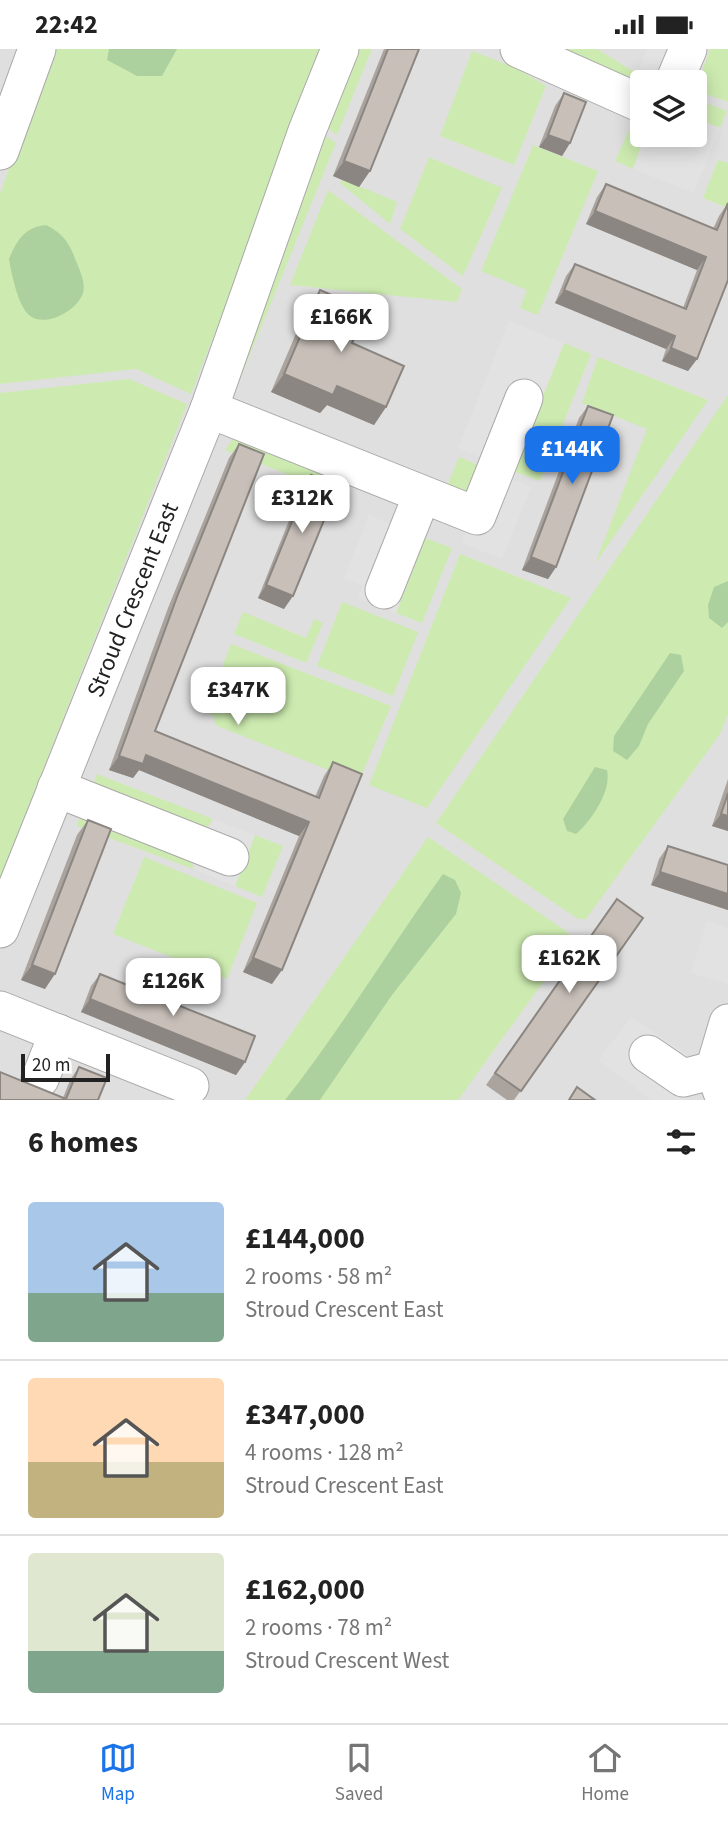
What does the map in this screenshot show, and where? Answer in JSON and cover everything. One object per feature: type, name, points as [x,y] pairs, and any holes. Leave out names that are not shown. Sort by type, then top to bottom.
[{"type":"street","points":[[0,152],[37,49]]},
{"type":"street","name":"Stroud Crescent East","points":[[0,929],[209,409],[307,131],[340,49]]},
{"type":"street","points":[[519,49],[630,99]]},
{"type":"street","points":[[679,70],[688,49]]},
{"type":"street","points":[[209,409],[477,516],[524,398]]},
{"type":"street","points":[[384,590],[422,495]]},
{"type":"street","points":[[56,788],[230,857]]},
{"type":"street","points":[[0,1010],[58,1033],[173,1088]]},
{"type":"street","points":[[648,1053],[683,1078],[719,1085],[728,1023]]},
{"type":"street","points":[[40,1079],[58,1033]]},
{"type":"shaded area","points":[[0,49],[728,49],[728,1100],[0,1100]]},
{"type":"shaded area","points":[[647,49],[710,49],[702,70],[640,68]]},
{"type":"shaded area","points":[[707,123],[720,128],[694,193],[633,169],[641,147],[707,147]]},
{"type":"shaded area","points":[[509,321],[564,343],[513,471],[458,448]]},
{"type":"shaded area","points":[[491,471],[531,487],[502,559],[462,543]]},
{"type":"shaded area","points":[[369,515],[425,538],[396,613],[358,598],[363,586],[344,579]]},
{"type":"shaded area","points":[[213,819],[255,835],[235,886],[193,869]]},
{"type":"shaded area","points":[[707,921],[728,928],[728,984],[691,973]]},
{"type":"shaded area","points":[[631,1017],[688,1055],[695,1065],[698,1083],[686,1100],[652,1100],[598,1060]]},
{"type":"green space","points":[[54,49],[326,49],[191,394],[136,369],[0,384],[0,194]]},
{"type":"green space","points":[[109,49],[177,49],[162,76],[137,76],[107,60]]},
{"type":"green space","points":[[358,49],[372,49],[337,135],[325,126]]},
{"type":"green space","points":[[556,49],[597,49],[631,70],[630,91]]},
{"type":"green space","points":[[710,49],[728,49],[728,102],[707,94],[707,70],[702,70]]},
{"type":"green space","points":[[472,51],[518,69],[546,86],[514,165],[440,136]]},
{"type":"green space","points":[[707,104],[727,111],[720,128],[707,123]]},
{"type":"green space","points":[[630,127],[630,147],[640,147],[633,169],[615,161]]},
{"type":"green space","points":[[322,137],[336,143],[234,394],[232,385]]},
{"type":"green space","points":[[533,145],[598,171],[538,315],[520,308],[527,290],[481,271]]},
{"type":"green space","points":[[429,157],[502,188],[463,276],[400,229]]},
{"type":"green space","points":[[718,160],[728,163],[728,208],[703,198]]},
{"type":"green space","points":[[342,179],[397,202],[390,224],[340,183]]},
{"type":"green space","points":[[328,190],[462,289],[457,302],[290,285]]},
{"type":"green space","points":[[46,225],[61,235],[68,244],[81,273],[84,289],[75,306],[60,316],[43,320],[36,319],[25,311],[16,289],[9,259],[15,246],[27,232]]},
{"type":"green space","points":[[564,343],[591,354],[540,481],[513,471]]},
{"type":"green space","points":[[598,357],[708,400],[595,564],[647,429],[582,403]]},
{"type":"green space","points":[[129,379],[187,404],[0,878],[0,393]]},
{"type":"green space","points":[[728,395],[728,714],[720,734],[586,919],[578,919],[436,823]]},
{"type":"green space","points":[[234,437],[312,465],[327,481],[323,488],[225,450]]},
{"type":"green space","points":[[459,457],[488,469],[470,491],[457,493],[446,488]]},
{"type":"green space","points":[[425,538],[452,548],[422,623],[396,613]]},
{"type":"green space","points":[[460,554],[571,598],[427,808],[369,785]]},
{"type":"green space","points":[[728,581],[728,622],[722,628],[709,618],[708,605],[714,587]]},
{"type":"green space","points":[[342,602],[418,632],[393,696],[317,666]]},
{"type":"green space","points":[[243,612],[306,638],[314,619],[323,623],[306,663],[234,634]]},
{"type":"green space","points":[[231,644],[391,706],[363,772],[351,779],[215,725],[214,716],[205,712]]},
{"type":"green space","points":[[670,653],[681,655],[684,671],[648,724],[639,746],[627,760],[613,751],[614,736]]},
{"type":"green space","points":[[595,767],[607,770],[608,778],[603,796],[594,814],[576,834],[567,831],[563,819]]},
{"type":"green space","points":[[97,774],[213,819],[206,829],[92,786]]},
{"type":"green space","points":[[89,816],[191,855],[193,869],[77,826],[79,818]]},
{"type":"green space","points":[[255,835],[283,846],[262,897],[235,886]]},
{"type":"green space","points":[[428,837],[566,931],[571,937],[570,945],[458,1100],[245,1100]]},
{"type":"green space","points":[[144,857],[257,903],[227,979],[113,934]]},
{"type":"green space","points":[[443,874],[455,880],[461,893],[456,914],[392,995],[320,1100],[285,1100],[326,1045]]},
{"type":"building","points":[[388,49],[419,49],[370,171],[344,161]]},
{"type":"building","points":[[564,93],[586,102],[570,143],[548,135]]},
{"type":"building","points":[[606,184],[717,230],[728,203],[728,280],[697,359],[671,348],[675,336],[564,290],[575,264],[686,309],[706,257],[595,211]]},
{"type":"building","points":[[320,290],[366,310],[352,343],[404,366],[386,407],[337,386],[333,395],[284,374]]},
{"type":"building","points":[[588,406],[613,415],[556,567],[531,557]]},
{"type":"building","points":[[239,444],[264,454],[155,731],[319,798],[333,762],[362,774],[282,970],[253,958],[309,822],[146,755],[143,764],[119,756],[178,594]]},
{"type":"building","points":[[311,475],[338,486],[293,596],[266,585]]},
{"type":"building","points":[[728,793],[728,816],[721,814]]},
{"type":"building","points":[[88,820],[111,829],[55,974],[32,965]]},
{"type":"building","points":[[668,846],[728,865],[728,894],[660,872]]},
{"type":"building","points":[[617,899],[643,918],[521,1091],[495,1073]]},
{"type":"building","points":[[100,974],[255,1036],[245,1062],[90,999]]},
{"type":"building","points":[[79,1067],[107,1078],[98,1100],[0,1100],[0,1072],[66,1099]]},
{"type":"building","points":[[577,1087],[595,1100],[569,1100]]}]
